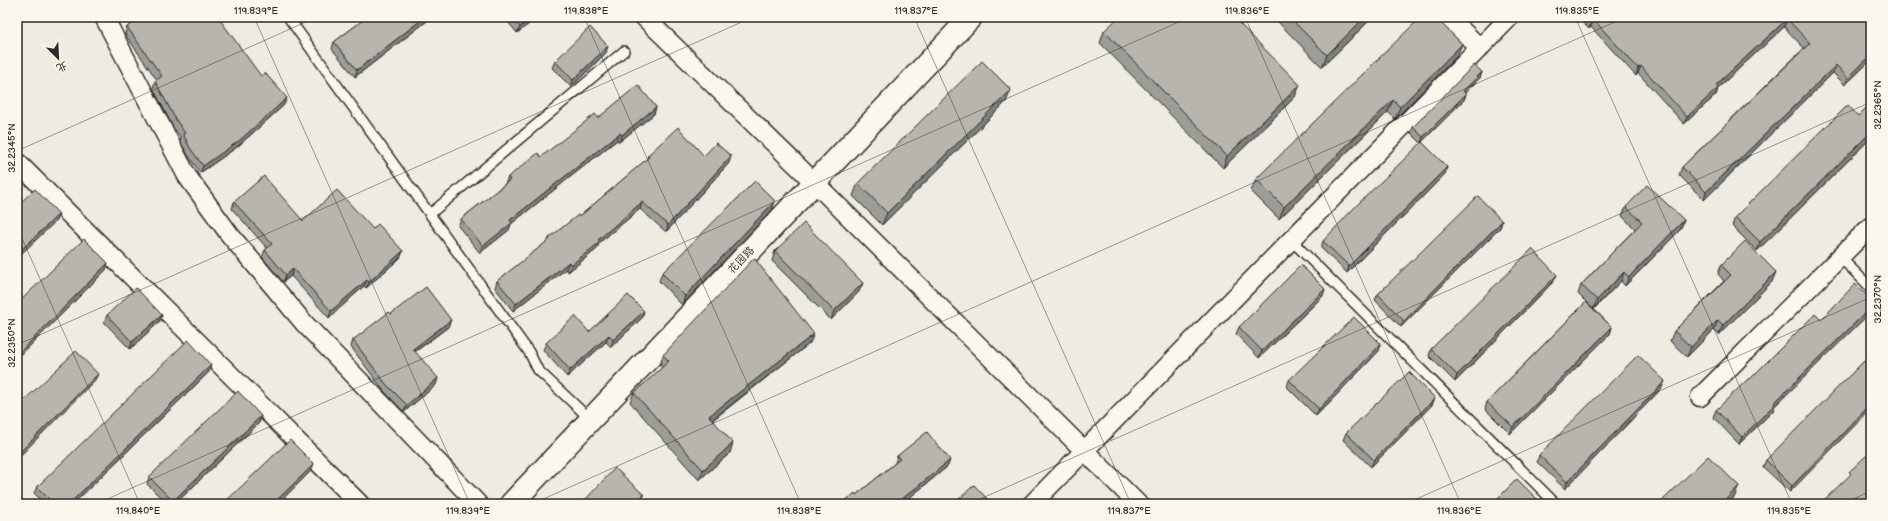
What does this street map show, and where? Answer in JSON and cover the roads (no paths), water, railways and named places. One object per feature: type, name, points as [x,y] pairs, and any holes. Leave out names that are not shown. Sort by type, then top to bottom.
[{"type":"street","points":[[104,17],[188,176],[230,235],[304,323],[478,504]]},
{"type":"street","points":[[644,17],[815,183],[1138,504]]},
{"type":"street","name":"花园路","points":[[511,504],[971,17]]},
{"type":"street","points":[[1448,17],[1480,48]]},
{"type":"street","points":[[1032,504],[1510,17]]},
{"type":"street","points":[[17,162],[360,504]]},
{"type":"street","points":[[1700,397],[1871,226]]},
{"type":"lane","points":[[288,17],[528,352],[538,370],[590,419]]},
{"type":"lane","points":[[430,214],[624,51]]},
{"type":"lane","points":[[1291,240],[1553,501]]},
{"type":"lane","points":[[1840,257],[1871,288]]}]
